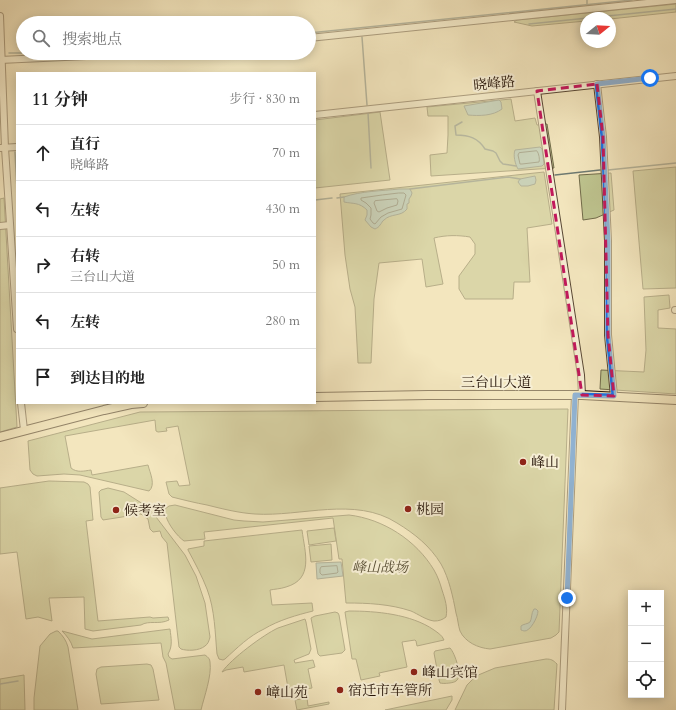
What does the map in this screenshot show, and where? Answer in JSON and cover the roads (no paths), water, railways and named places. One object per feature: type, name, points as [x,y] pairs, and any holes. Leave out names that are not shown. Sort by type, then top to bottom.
[{"type":"main road","name":"三台山大道","points":[[316,397],[578,395],[676,400]]},
{"type":"main road","points":[[0,437],[131,404]]},
{"type":"street","points":[[316,37],[676,0]]},
{"type":"street","points":[[0,16],[3,148],[16,314]]},
{"type":"street","points":[[1,60],[16,59]]},
{"type":"street","name":"晓峰路","points":[[316,115],[676,76]]},
{"type":"street","points":[[597,84],[603,137],[608,248],[608,335],[614,396]]},
{"type":"street","points":[[537,91],[580,368],[562,710]]},
{"type":"street","points":[[3,148],[16,147]]},
{"type":"street","points":[[0,226],[10,225]]},
{"type":"street","points":[[21,404],[24,430]]},
{"type":"water","points":[[499,100],[501,102],[502,109],[486,115],[468,115],[464,106]]},
{"type":"water","points":[[540,147],[542,149],[544,164],[542,166],[518,169],[514,154],[515,150]]},
{"type":"water","points":[[535,176],[535,184],[521,186],[518,182],[520,179]]},
{"type":"water","points":[[410,189],[412,193],[409,203],[407,204],[407,209],[402,213],[390,216],[375,229],[365,220],[367,210],[364,207],[359,204],[344,202],[344,197],[351,195],[364,192]]},
{"type":"water","points":[[341,562],[343,576],[317,579],[316,563]]},
{"type":"water","points":[[534,609],[538,611],[537,617],[533,624],[526,631],[521,630],[521,626],[530,622]]},
{"type":"waterway","points":[[587,0],[587,8]]},
{"type":"waterway","points":[[316,32],[632,0]]},
{"type":"waterway","points":[[529,24],[676,9]]},
{"type":"waterway","points":[[362,37],[367,105]]},
{"type":"waterway","points":[[9,53],[16,53]]},
{"type":"waterway","points":[[368,113],[371,168]]},
{"type":"waterway","points":[[462,122],[455,126],[456,135],[473,138],[485,149],[496,153],[503,164],[516,166]]},
{"type":"waterway","points":[[15,152],[16,170]]},
{"type":"waterway","points":[[608,170],[676,163]]},
{"type":"waterway","points":[[555,175],[600,170]]},
{"type":"waterway","points":[[410,189],[508,177],[520,179]]},
{"type":"waterway","points":[[337,198],[344,197]]},
{"type":"waterway","points":[[316,200],[332,198]]},
{"type":"waterway","points":[[0,684],[18,681]]},
{"type":"place","name":"峰山","points":[[523,462]]},
{"type":"place","name":"桃园","points":[[408,509]]},
{"type":"place","name":"候考室","points":[[116,510]]},
{"type":"place","name":"峰山宾馆","points":[[414,672]]},
{"type":"place","name":"宿迁市车管所","points":[[340,690]]},
{"type":"place","name":"嶂山苑","points":[[258,692]]},
{"type":"park label","name":"峰山战场","points":[[380,567]]}]
